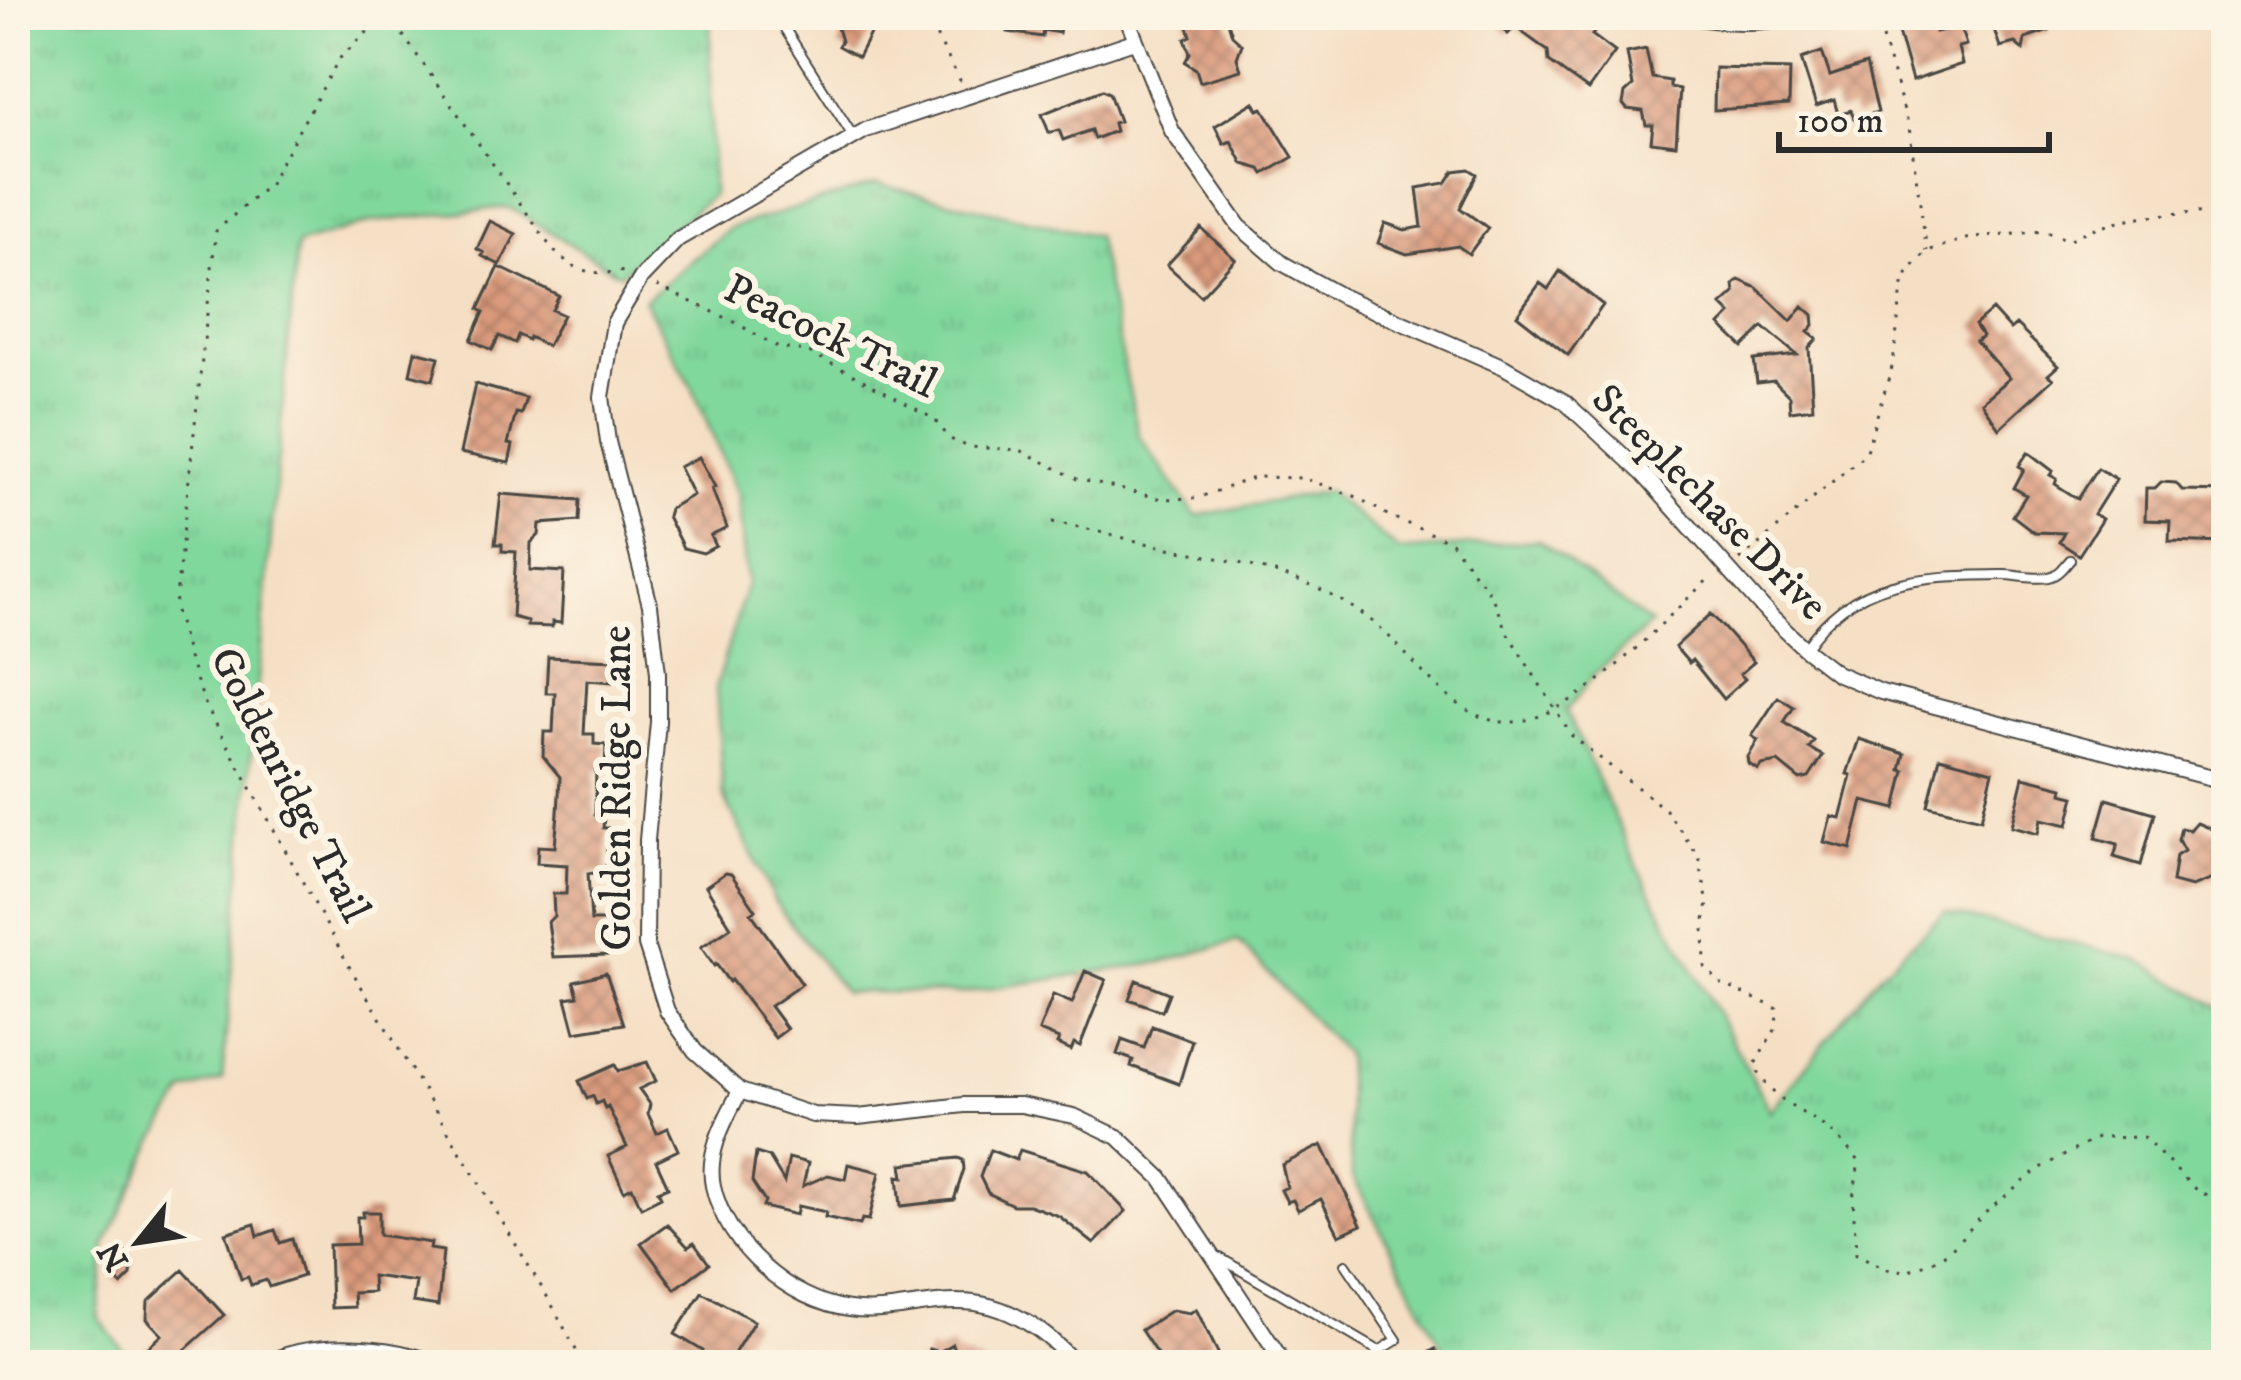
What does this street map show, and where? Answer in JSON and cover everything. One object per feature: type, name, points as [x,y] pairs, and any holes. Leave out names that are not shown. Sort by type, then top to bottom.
[{"type":"street","name":"Steeplechase Drive","points":[[1126,15],[1172,131],[1240,226],[1282,263],[1341,296],[1504,367],[1565,402],[1643,474],[1805,649],[1837,673],[1881,692],[2226,782]]},
{"type":"street","points":[[1684,15],[1726,23],[1799,15]]},
{"type":"street","name":"Golden Ridge Lane","points":[[1134,41],[854,137],[706,220],[668,248],[641,278],[614,323],[602,397],[608,442],[650,605],[658,673],[646,840],[646,945],[667,1011],[695,1052],[740,1091],[812,1115],[858,1117],[1022,1105],[1074,1116],[1118,1137],[1161,1178],[1285,1365]]},
{"type":"street","points":[[740,1091],[717,1136],[713,1186],[730,1226],[763,1267],[800,1294],[846,1309],[883,1312],[961,1301],[1018,1316],[1042,1329],[1076,1365]]},
{"type":"street","points":[[264,1365],[278,1357],[355,1346],[438,1365]]},
{"type":"lane","points":[[776,15],[854,137]]},
{"type":"lane","points":[[1805,649],[1833,615],[1863,594],[1887,585],[1947,575],[2023,574],[2045,579],[2059,573],[2070,560]]},
{"type":"lane","points":[[1213,1255],[1379,1351],[1397,1340],[1346,1264]]},
{"type":"path","name":"Peacock Trail","points":[[387,15],[552,249],[568,264],[594,275],[628,271],[779,348],[806,351],[934,419],[950,439],[969,447],[1020,450],[1077,479],[1162,499],[1197,498],[1256,477],[1284,474],[1358,496],[1450,542],[1491,595],[1507,632],[1573,736],[1666,810],[1699,857],[1708,904],[1705,967],[1720,983],[1778,1009],[1774,1030],[1755,1064],[1762,1081],[1859,1160],[1853,1199],[1856,1255],[1887,1269],[1906,1270],[1929,1263],[1948,1252],[1967,1229],[2029,1176],[2097,1138],[2143,1137],[2196,1190],[2226,1204]]},
{"type":"path","name":"Goldenridge Trail","points":[[387,15],[339,59],[268,185],[216,231],[175,607],[206,706],[349,966],[584,1365]]},
{"type":"path","points":[[925,15],[969,94]]},
{"type":"path","points":[[1875,15],[1909,127],[1927,251]]},
{"type":"path","points":[[1052,522],[1207,553],[1314,588],[1371,620],[1455,703],[1484,718],[1520,722],[1556,710],[1864,454],[1892,364],[1902,288],[1908,272],[1927,251],[1966,238],[2044,231],[2069,241],[2096,225],[2123,218],[2226,210]]},
{"type":"green space","points":[[15,15],[710,15],[712,195],[620,274],[508,207],[372,222],[297,245],[222,1080],[185,1092],[154,1142],[106,1244],[98,1317],[135,1365],[15,1365]]},
{"type":"green space","points":[[877,184],[1096,236],[1139,436],[1196,516],[1327,491],[1399,551],[1539,540],[1650,624],[1593,676],[1566,711],[1638,868],[1770,1111],[1880,973],[1945,912],[2136,959],[2226,1010],[2226,1365],[1452,1365],[1352,1175],[1345,1054],[1238,941],[1163,962],[963,993],[844,992],[776,904],[723,794],[716,686],[747,584],[738,496],[693,389],[644,300],[730,228]]},
{"type":"building","points":[[833,15],[872,15],[875,24],[858,57],[838,46],[841,41]]},
{"type":"building","points":[[1010,15],[1062,15],[1059,33],[1043,30],[1042,37],[1008,32]]},
{"type":"building","points":[[1184,15],[1226,15],[1232,35],[1242,44],[1237,58],[1241,70],[1200,82],[1196,69],[1185,62],[1190,53],[1185,39],[1191,36]]},
{"type":"building","points":[[1491,15],[1577,15],[1596,30],[1592,35],[1615,52],[1588,90],[1549,62],[1548,51],[1515,27],[1508,34]]},
{"type":"building","points":[[1924,15],[1935,32],[1960,27],[1966,45],[1958,47],[1962,64],[1912,81],[1894,19]]},
{"type":"building","points":[[1989,15],[2044,15],[2049,31],[2025,39],[2023,50],[2015,43],[2000,47]]},
{"type":"building","points":[[1646,49],[1652,78],[1670,81],[1670,87],[1680,89],[1676,145],[1651,142],[1653,125],[1646,125],[1643,111],[1623,104],[1633,86],[1627,53]]},
{"type":"building","points":[[1822,52],[1830,76],[1866,64],[1878,112],[1854,119],[1851,110],[1838,114],[1834,100],[1816,106],[1801,59]]},
{"type":"building","points":[[1715,68],[1790,70],[1789,105],[1714,110]]},
{"type":"building","points":[[1102,90],[1109,93],[1119,121],[1113,123],[1115,131],[1094,139],[1091,130],[1063,140],[1059,130],[1049,133],[1042,114]]},
{"type":"building","points":[[1254,102],[1258,110],[1263,108],[1293,157],[1264,174],[1243,164],[1231,141],[1224,144],[1215,126]]},
{"type":"building","points":[[1469,169],[1477,174],[1460,208],[1488,228],[1469,254],[1458,246],[1407,254],[1378,243],[1385,223],[1405,230],[1422,227],[1417,188],[1446,183],[1454,171]]},
{"type":"building","points":[[490,221],[516,234],[500,265],[477,249]]},
{"type":"building","points":[[1201,228],[1235,259],[1201,296],[1167,265]]},
{"type":"building","points":[[499,267],[559,296],[552,310],[563,315],[547,346],[518,335],[515,343],[499,336],[492,350],[471,340],[484,312],[479,309]]},
{"type":"building","points":[[1560,271],[1603,305],[1568,355],[1517,315],[1540,283],[1548,289]]},
{"type":"building","points":[[1739,280],[1757,288],[1791,321],[1803,306],[1813,315],[1814,325],[1808,332],[1817,339],[1809,348],[1813,408],[1790,411],[1789,396],[1774,381],[1757,383],[1754,360],[1797,355],[1763,327],[1743,347],[1720,325],[1731,314],[1722,305],[1735,293]]},
{"type":"building","points":[[1992,310],[2010,330],[2016,325],[2058,366],[2048,375],[2053,379],[1999,428],[1981,402],[2009,378],[1976,341],[1982,336],[1975,325]]},
{"type":"building","points":[[415,351],[439,357],[433,380],[410,374]]},
{"type":"building","points":[[475,384],[526,398],[521,414],[516,413],[508,444],[513,445],[509,463],[460,453]]},
{"type":"building","points":[[2028,452],[2053,471],[2055,484],[2078,499],[2098,468],[2116,479],[2094,514],[2102,519],[2079,555],[2059,542],[2064,533],[2034,532],[2013,516],[2026,495],[2014,488]]},
{"type":"building","points":[[699,457],[715,487],[727,528],[711,536],[716,546],[703,553],[683,548],[667,516],[669,509],[693,495],[679,467]]},
{"type":"building","points":[[2176,483],[2182,490],[2226,491],[2226,543],[2169,541],[2170,521],[2145,520],[2146,488]]},
{"type":"building","points":[[501,494],[580,500],[579,521],[540,524],[539,535],[531,543],[530,570],[564,572],[561,623],[552,622],[552,627],[527,626],[527,621],[512,617],[516,552],[502,551],[502,544],[495,544]]},
{"type":"building","points":[[1711,614],[1754,662],[1740,674],[1745,679],[1723,699],[1692,660],[1689,663],[1675,647]]},
{"type":"building","points":[[548,657],[613,660],[612,682],[587,680],[584,734],[594,734],[594,744],[606,745],[605,770],[596,770],[595,815],[604,816],[603,828],[608,828],[606,874],[588,873],[591,921],[605,921],[607,955],[553,957],[548,922],[554,916],[553,894],[566,894],[567,865],[537,863],[538,846],[555,847],[560,777],[543,756],[544,732],[553,732],[555,693],[546,693]]},
{"type":"building","points":[[1778,697],[1794,707],[1784,722],[1814,741],[1809,748],[1823,756],[1809,778],[1800,780],[1778,762],[1758,770],[1749,764],[1758,740],[1752,736]]},
{"type":"building","points":[[1859,739],[1905,754],[1901,770],[1905,771],[1896,809],[1863,801],[1851,849],[1824,842],[1831,816],[1840,818]]},
{"type":"building","points":[[1940,757],[1993,771],[1981,819],[1928,806]]},
{"type":"building","points":[[2023,777],[2063,787],[2062,793],[2075,796],[2068,825],[2041,819],[2038,833],[2011,826]]},
{"type":"building","points":[[2107,799],[2155,813],[2141,865],[2114,857],[2118,844],[2096,838]]},
{"type":"building","points":[[2196,822],[2226,835],[2226,866],[2224,874],[2191,887],[2172,882],[2176,856],[2184,851],[2178,840],[2181,828],[2189,830]]},
{"type":"building","points":[[731,874],[756,910],[751,913],[802,984],[770,1006],[787,1029],[775,1038],[701,947],[731,927],[706,886]]},
{"type":"building","points":[[1085,971],[1106,980],[1080,1046],[1074,1043],[1071,1050],[1039,1031],[1053,995],[1072,1003]]},
{"type":"building","points":[[606,973],[624,1024],[575,1032],[566,998],[578,996],[574,981]]},
{"type":"building","points":[[1136,980],[1169,993],[1162,1011],[1129,999]]},
{"type":"building","points":[[1152,1026],[1192,1041],[1179,1084],[1131,1066],[1133,1060],[1117,1054],[1122,1040],[1144,1048]]},
{"type":"building","points":[[647,1062],[656,1081],[639,1089],[650,1104],[648,1114],[657,1133],[668,1128],[678,1150],[656,1161],[668,1187],[658,1191],[661,1197],[641,1207],[632,1187],[624,1191],[608,1156],[627,1147],[608,1107],[602,1101],[596,1104],[593,1096],[587,1099],[579,1081],[615,1065],[618,1071]]},
{"type":"building","points":[[1322,1145],[1361,1225],[1339,1235],[1321,1199],[1298,1210],[1281,1190],[1287,1187],[1282,1165]]},
{"type":"building","points":[[990,1150],[1016,1160],[1020,1150],[1088,1171],[1126,1211],[1094,1244],[1059,1216],[1029,1205],[1013,1205],[988,1193],[980,1177]]},
{"type":"building","points":[[756,1153],[769,1157],[784,1182],[789,1158],[808,1163],[803,1186],[828,1175],[845,1179],[848,1164],[880,1172],[869,1220],[862,1219],[860,1225],[798,1206],[796,1215],[763,1207],[765,1202],[752,1182]]},
{"type":"building","points":[[958,1158],[964,1169],[954,1200],[901,1206],[898,1176],[904,1177],[902,1164]]},
{"type":"building","points":[[363,1212],[379,1212],[379,1235],[431,1243],[430,1249],[443,1251],[438,1306],[413,1302],[416,1282],[372,1276],[373,1292],[353,1293],[354,1307],[331,1308],[329,1245],[358,1244],[357,1217],[363,1217]]},
{"type":"building","points":[[255,1224],[258,1236],[275,1230],[280,1243],[292,1239],[303,1276],[269,1287],[266,1280],[251,1285],[248,1277],[241,1279],[226,1233]]},
{"type":"building","points":[[667,1224],[688,1247],[694,1243],[709,1264],[675,1289],[641,1243]]},
{"type":"building","points":[[123,1249],[132,1259],[131,1275],[121,1285],[111,1274],[113,1259]]},
{"type":"building","points":[[183,1270],[224,1315],[168,1365],[128,1365],[162,1335],[147,1319],[148,1302]]},
{"type":"building","points":[[702,1292],[754,1321],[727,1365],[695,1365],[703,1351],[675,1334]]},
{"type":"building","points":[[1196,1309],[1224,1365],[1164,1365],[1141,1330],[1172,1310],[1190,1313]]},
{"type":"building","points":[[952,1344],[955,1352],[987,1365],[915,1365],[926,1359],[929,1349],[938,1352]]},
{"type":"building","points":[[1435,1349],[1444,1365],[1407,1365]]}]
